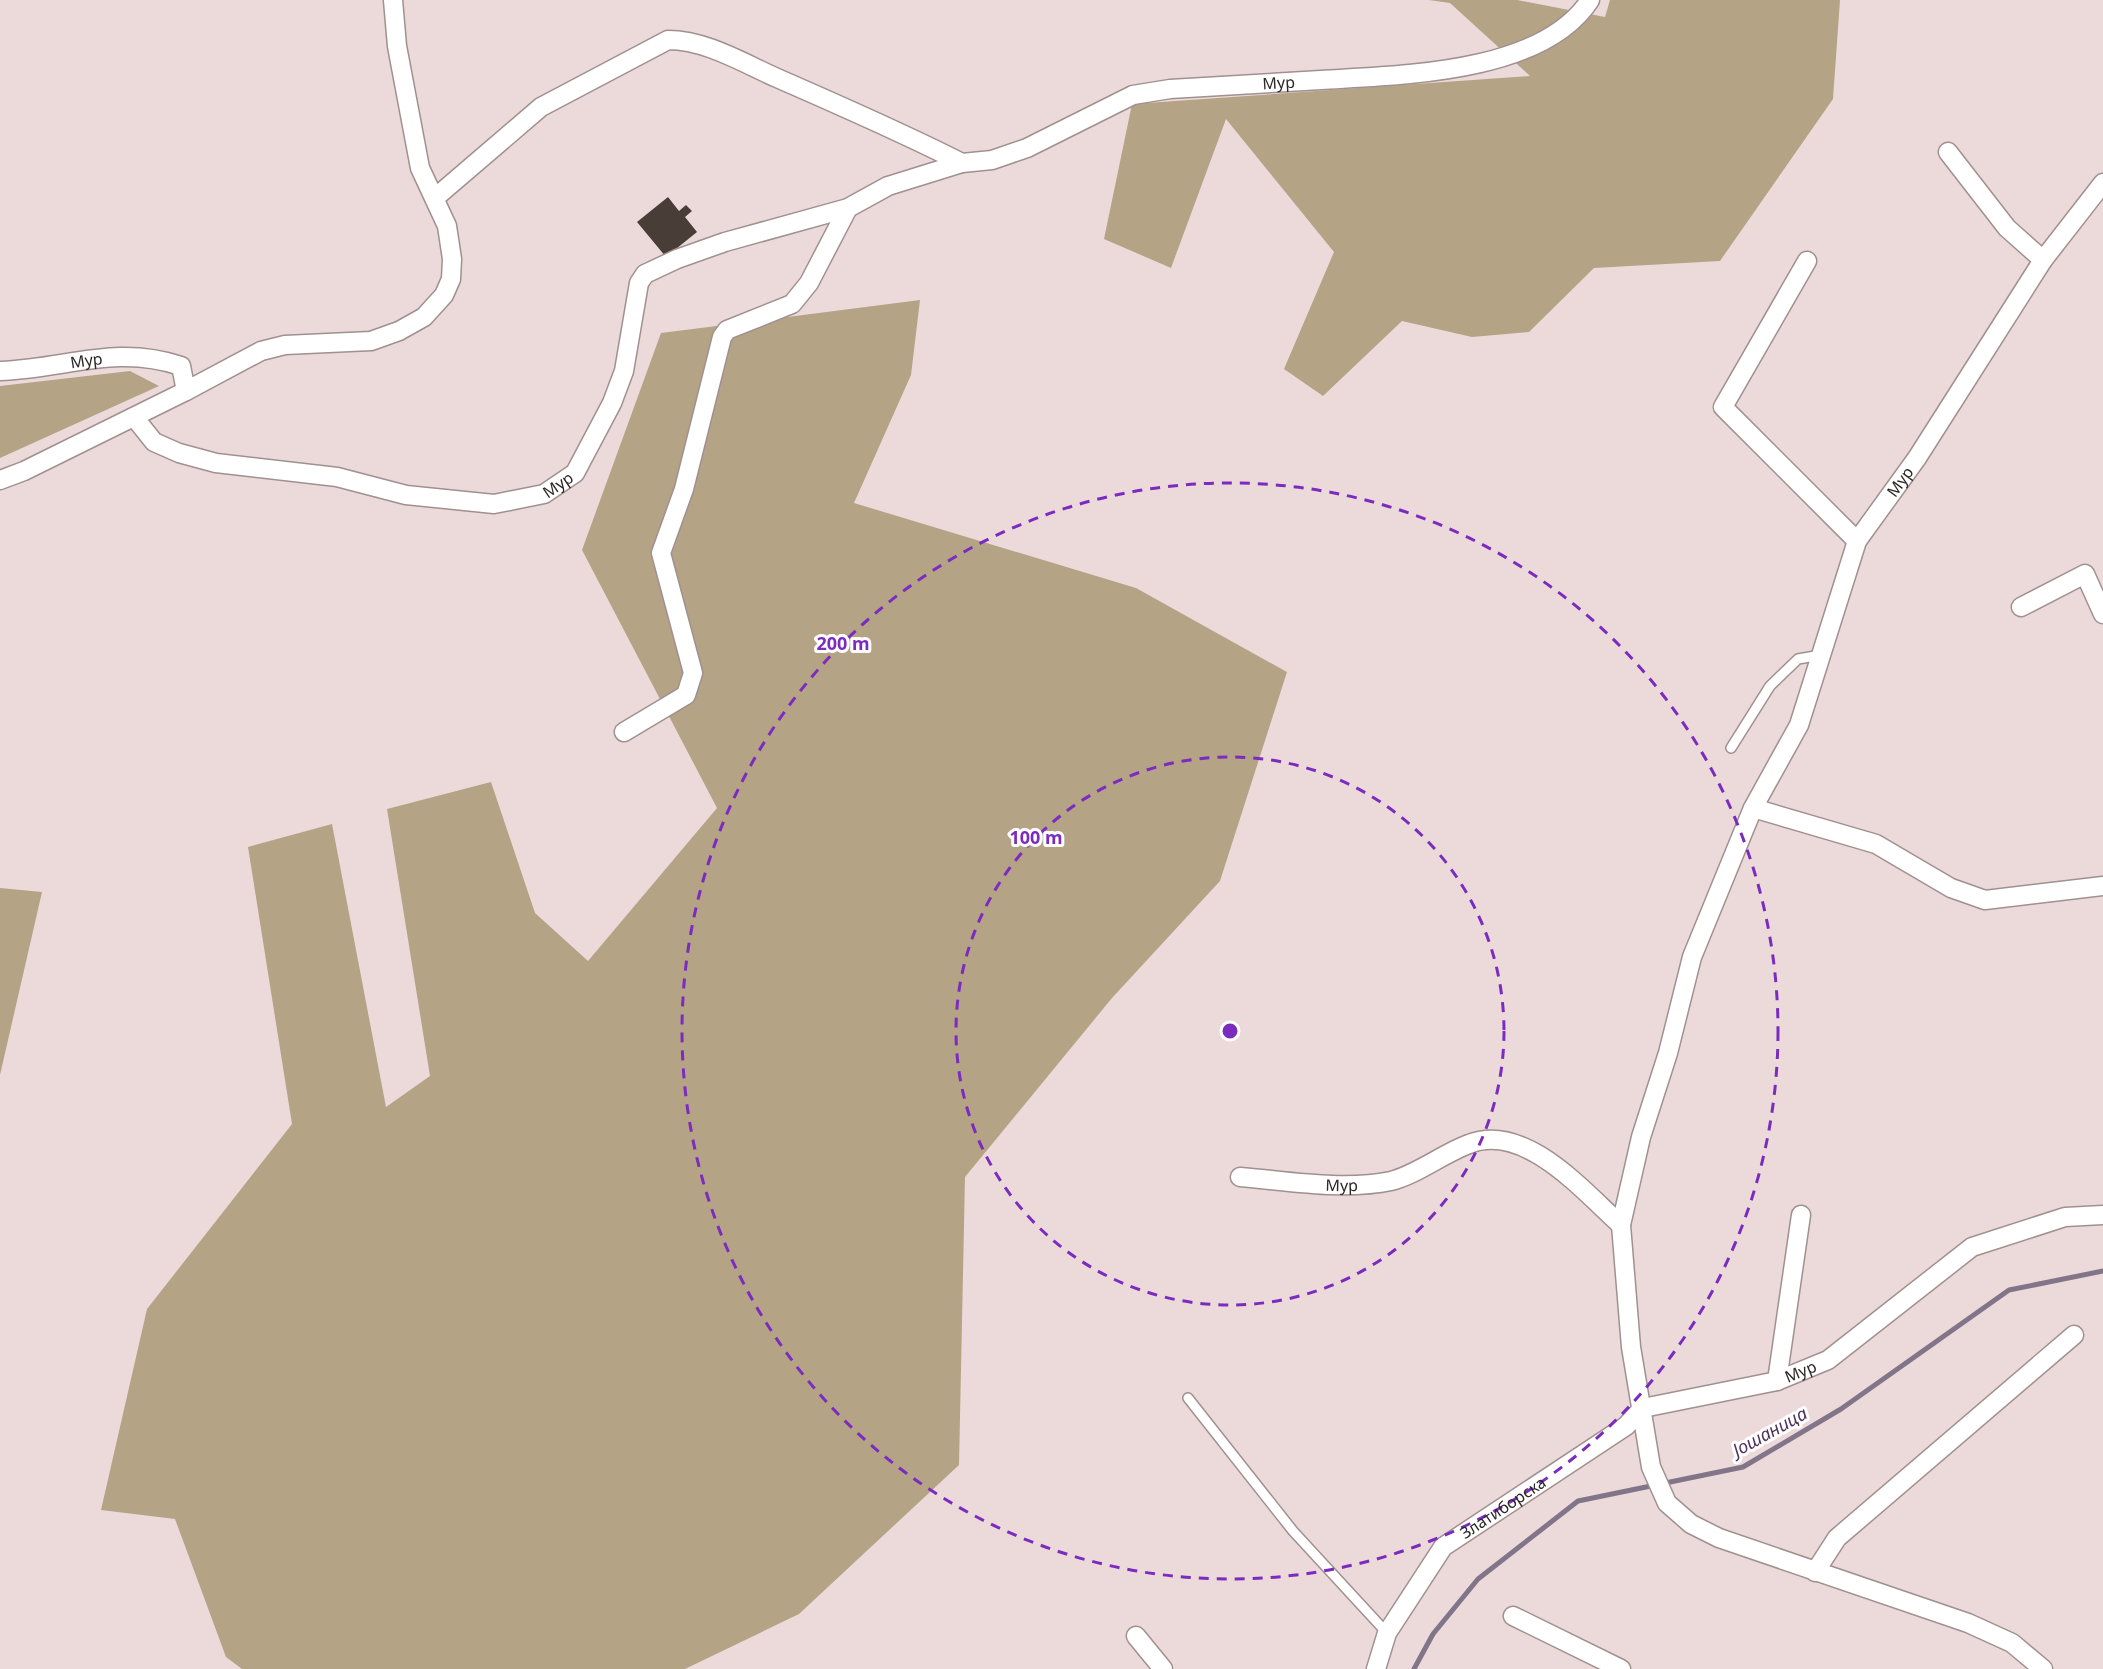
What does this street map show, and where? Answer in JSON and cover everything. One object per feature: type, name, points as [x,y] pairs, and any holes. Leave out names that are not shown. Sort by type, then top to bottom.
[{"type":"street","points":[[0,480],[24,471],[186,392],[261,351],[285,345],[371,341],[399,331],[424,317],[444,295],[450,279],[452,258],[447,226],[436,197],[420,168],[397,46],[393,0]]},
{"type":"street","name":"Мур","points":[[134,417],[154,442],[179,453],[216,463],[337,477],[406,495],[494,504],[544,494],[575,473],[612,404],[624,371],[639,283],[645,274],[677,259],[725,242],[848,208],[888,186],[962,163],[992,160],[1027,148],[1133,95],[1170,89],[1455,69],[1524,50],[1573,20],[1590,0]]},
{"type":"street","points":[[436,197],[541,107],[668,40],[687,40],[721,53],[910,136],[962,163]]},
{"type":"street","points":[[1948,152],[2007,228],[2043,260]]},
{"type":"street","name":"Мур","points":[[2103,183],[2043,260],[1917,458],[1857,541],[1799,725],[1753,808],[1692,957],[1668,1053],[1641,1137],[1621,1225],[1631,1347],[1643,1408],[1777,1381],[1828,1360],[1972,1247],[2065,1217],[2103,1215]]},
{"type":"street","points":[[624,732],[686,695],[692,684],[693,673],[661,553],[684,489],[722,337],[727,330],[792,304],[809,283],[848,208]]},
{"type":"street","points":[[1807,261],[1723,407],[1857,541]]},
{"type":"street","name":"Мур","points":[[0,371],[25,370],[113,355],[157,358],[181,366],[186,392]]},
{"type":"street","points":[[2021,607],[2085,574],[2103,614]]},
{"type":"street","points":[[1753,808],[1876,844],[1951,888],[1985,900],[2103,885]]},
{"type":"street","name":"Мур","points":[[1240,1177],[1335,1185],[1392,1181],[1470,1143],[1492,1138],[1521,1144],[1555,1166],[1621,1225]]},
{"type":"street","points":[[1777,1381],[1802,1215]]},
{"type":"street","points":[[1815,1572],[1837,1538],[2074,1335]]},
{"type":"street","points":[[1643,1408],[1651,1467],[1667,1503],[1691,1524],[1719,1538],[1968,1623],[2012,1644],[2043,1669]]},
{"type":"street","name":"Златиборска","points":[[1376,1669],[1387,1633],[1443,1547],[1626,1426],[1643,1408]]},
{"type":"street","points":[[1513,1616],[1621,1669]]},
{"type":"street","points":[[1136,1636],[1163,1669]]},
{"type":"lane","points":[[1731,748],[1770,686],[1798,659],[1821,654]]},
{"type":"lane","points":[[1188,1398],[1293,1531],[1387,1633]]},
{"type":"shaded area","points":[[1429,0],[1517,0],[1605,17],[1610,0],[1840,0],[1833,99],[1720,261],[1594,268],[1529,332],[1472,337],[1402,321],[1323,396],[1284,369],[1334,252],[1226,119],[1171,268],[1104,239],[1132,104],[1530,76],[1450,3]]},
{"type":"shaded area","points":[[920,300],[911,375],[854,503],[1136,588],[1287,672],[1220,881],[1112,998],[965,1177],[959,1465],[799,1614],[685,1669],[242,1669],[226,1657],[175,1519],[101,1510],[147,1309],[292,1124],[248,847],[332,824],[386,1107],[430,1076],[387,809],[491,782],[535,913],[588,961],[717,808],[582,550],[661,333]]},
{"type":"shaded area","points":[[130,371],[159,386],[0,458],[0,386]]},
{"type":"shaded area","points":[[0,888],[42,892],[0,1075]]},
{"type":"building","points":[[668,197],[679,211],[686,205],[692,211],[685,217],[697,232],[666,257],[637,222]]},
{"type":"waterway","name":"Јошаница","points":[[1414,1669],[1433,1634],[1478,1579],[1578,1501],[1743,1467],[1841,1409],[2009,1290],[2103,1271]]}]
